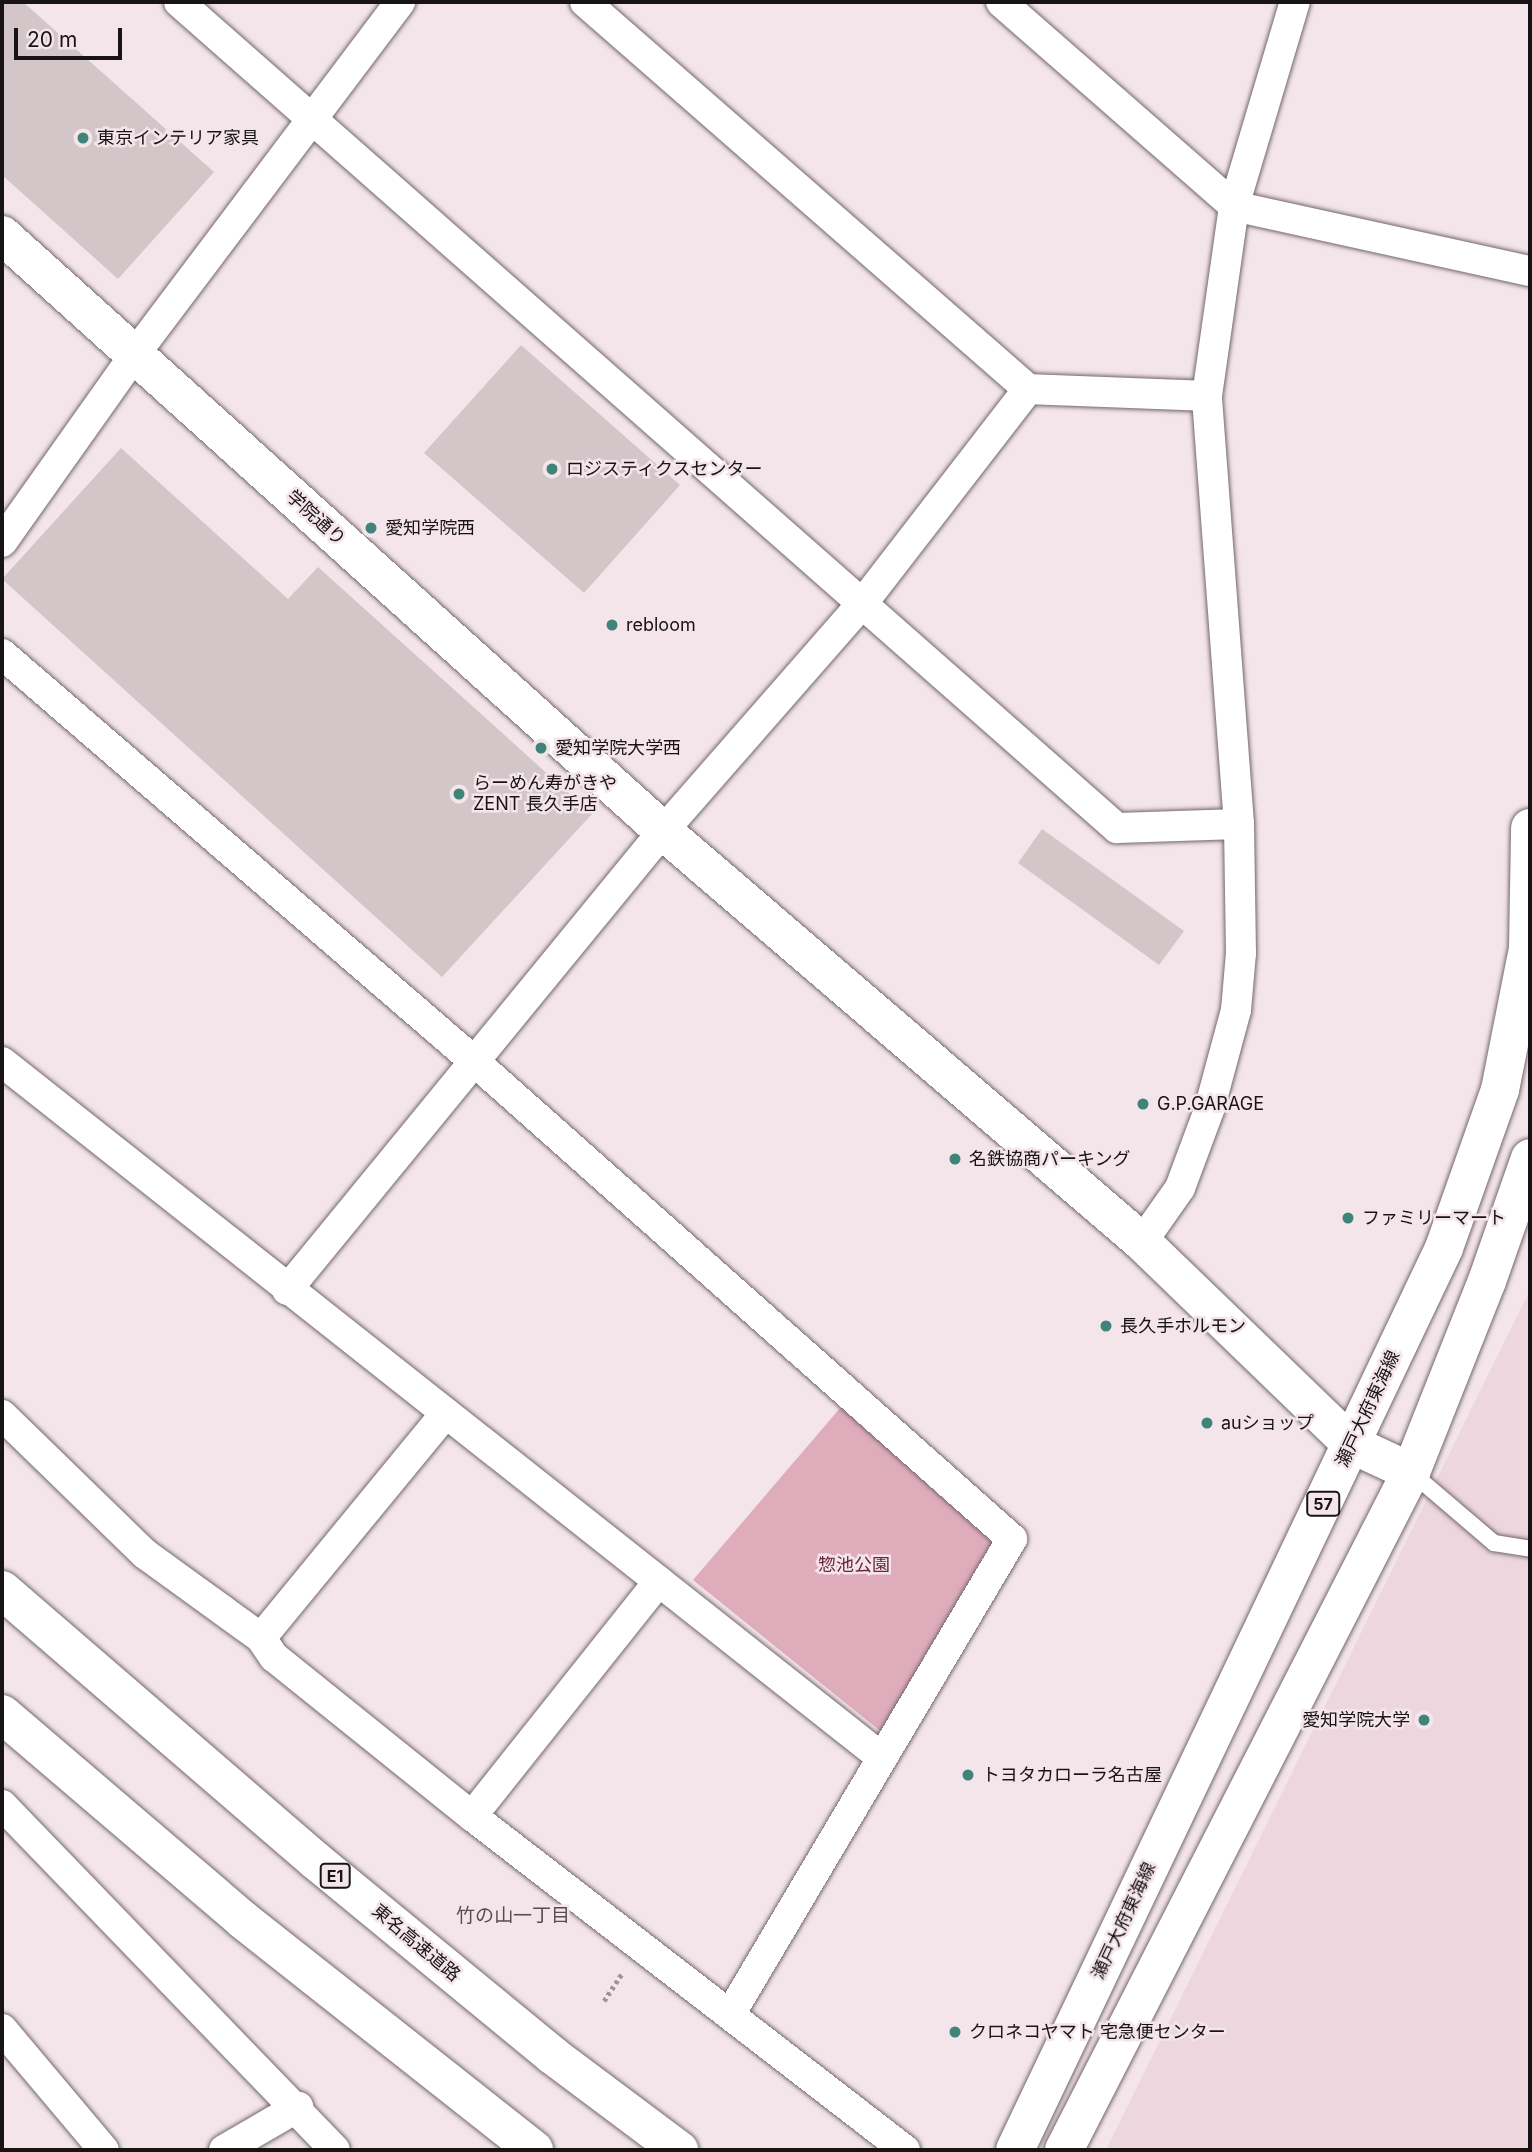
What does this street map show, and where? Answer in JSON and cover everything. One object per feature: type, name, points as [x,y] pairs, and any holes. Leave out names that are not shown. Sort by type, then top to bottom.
[{"type":"main road","name":"学院通り","points":[[2,235],[630,803],[1142,1242],[1351,1444],[1411,1472]]},
{"type":"main road","name":"瀬戸大府東海線","points":[[1014,2150],[1444,1248],[1500,1090],[1528,948],[1530,828]]},
{"type":"main road","points":[[1064,2150],[1411,1472],[1487,1281],[1530,1158]]},
{"type":"main road","name":"東名高速道路","points":[[2,1590],[348,1887],[552,2055],[679,2150]]},
{"type":"main road","points":[[2,1714],[243,1920],[534,2150]]},
{"type":"street","points":[[179,2],[1117,828],[1239,824]]},
{"type":"street","points":[[2,542],[135,354],[400,2]]},
{"type":"street","points":[[585,2],[1028,390],[1207,396]]},
{"type":"street","points":[[1001,2],[1234,206],[1530,271]]},
{"type":"street","points":[[1142,1242],[1180,1188],[1209,1110],[1236,1010],[1241,954],[1239,824],[1207,396],[1234,206],[1295,2]]},
{"type":"street","points":[[287,1290],[663,831],[862,604],[1028,390]]},
{"type":"street","points":[[2,654],[475,1062],[1012,1539],[731,2013]]},
{"type":"street","points":[[2,1062],[287,1290],[415,1384],[446,1413],[881,1757]]},
{"type":"street","points":[[261,1638],[446,1413]]},
{"type":"street","points":[[2,1415],[145,1554],[261,1638],[274,1657],[472,1816],[731,2013],[905,2150]]},
{"type":"street","points":[[472,1816],[659,1581]]},
{"type":"street","points":[[2,1805],[298,2107],[335,2150]]},
{"type":"street","points":[[2,2029],[104,2150]]},
{"type":"street","points":[[224,2150],[298,2107]]},
{"type":"lane","points":[[1411,1472],[1494,1543],[1530,1549]]},
{"type":"shaded area","name":"愛知学院大学","points":[[1530,1290],[1530,2150],[1106,2150]]},
{"type":"green space","name":"惣池公園","points":[[841,1407],[1001,1540],[884,1734],[693,1580]]},
{"type":"building","points":[[2,2],[23,2],[214,172],[118,279],[2,175]]},
{"type":"building","name":"ロジスティクスセンター","points":[[521,345],[680,485],[584,593],[424,453]]},
{"type":"building","points":[[121,448],[288,599],[318,567],[592,814],[442,977],[2,579]]},
{"type":"building","points":[[1042,829],[1184,931],[1159,965],[1018,863]]},
{"type":"place","name":"東京インテリア家具","points":[[83,138]]},
{"type":"place","name":"ロジスティクスセンター","points":[[552,469]]},
{"type":"place","name":"愛知学院西","points":[[371,528]]},
{"type":"place","name":"rebloom","points":[[612,625]]},
{"type":"place","name":"愛知学院大学西","points":[[541,748]]},
{"type":"place","name":"らーめん寿がきや ZENT 長久手店","points":[[459,794]]},
{"type":"place","name":"G.P.GARAGE","points":[[1143,1104]]},
{"type":"place","name":"名鉄協商パーキング","points":[[955,1159]]},
{"type":"place","name":"ファミリーマート","points":[[1348,1218]]},
{"type":"place","name":"長久手ホルモン","points":[[1106,1326]]},
{"type":"place","name":"auショップ","points":[[1207,1423]]},
{"type":"place","name":"愛知学院大学","points":[[1424,1720]]},
{"type":"place","name":"トヨタカローラ名古屋","points":[[968,1775]]},
{"type":"place","name":"クロネコヤマト 宅急便センター","points":[[955,2032]]},
{"type":"district","name":"竹の山一丁目","points":[[513,1916]]}]
